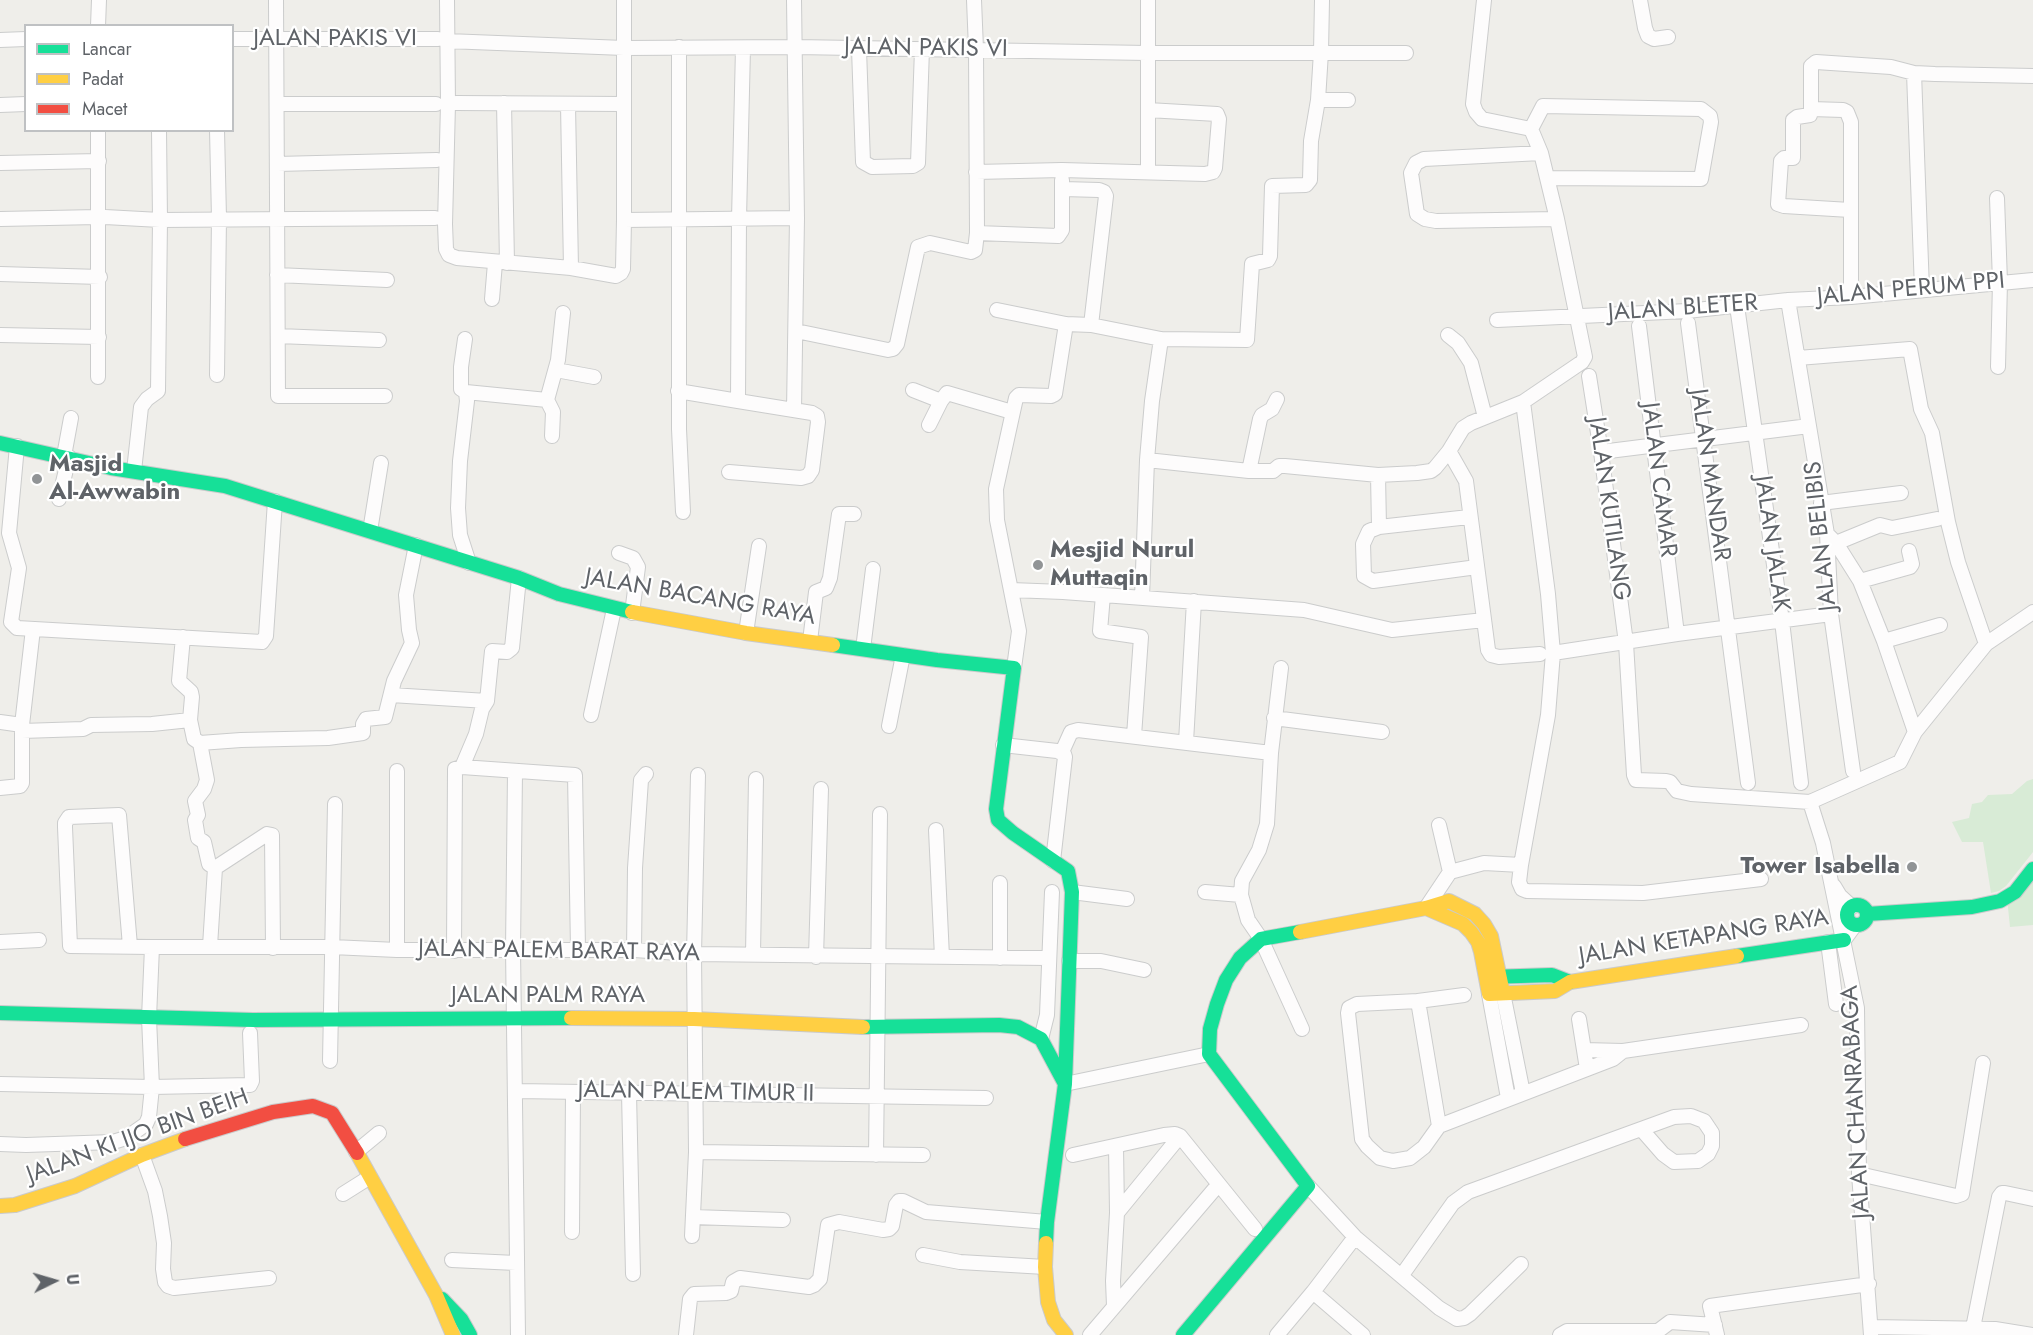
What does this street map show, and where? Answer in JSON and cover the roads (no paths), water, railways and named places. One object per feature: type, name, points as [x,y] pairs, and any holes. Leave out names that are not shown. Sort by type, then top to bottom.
[{"type":"street","points":[[98,24],[99,0]]},
{"type":"street","points":[[276,0],[278,396],[385,396]]},
{"type":"street","points":[[447,0],[443,40],[446,249],[449,255],[501,263],[572,268],[616,276],[621,273],[624,220],[624,0]]},
{"type":"street","points":[[794,0],[797,218],[794,410]]},
{"type":"street","points":[[796,331],[888,350],[894,349],[918,247],[930,243],[973,252],[976,249],[974,0]]},
{"type":"street","points":[[1148,0],[1148,172]]},
{"type":"street","points":[[997,310],[1161,339],[1245,341],[1248,339],[1252,264],[1268,260],[1270,256],[1272,186],[1309,182],[1311,141],[1318,100],[1322,0]]},
{"type":"street","points":[[1484,0],[1473,104],[1476,112],[1482,118],[1531,129]]},
{"type":"street","points":[[1640,0],[1648,36],[1654,39],[1668,37]]},
{"type":"street","points":[[0,40],[24,39]]},
{"type":"street","name":"JALAN PAKIS VI","points":[[234,39],[443,40],[624,48],[796,47],[1406,53]]},
{"type":"street","points":[[679,47],[678,391],[683,512]]},
{"type":"street","points":[[738,400],[743,48]]},
{"type":"street","points":[[860,49],[862,162],[872,167],[913,166],[918,161],[922,49]]},
{"type":"street","points":[[1850,210],[1778,204],[1781,161],[1794,156],[1793,120],[1810,115],[1810,66],[1812,63],[1891,67],[1914,73],[2033,76]]},
{"type":"street","points":[[1914,73],[1922,290]]},
{"type":"street","points":[[1318,100],[1348,100]]},
{"type":"street","points":[[456,103],[624,104]]},
{"type":"street","points":[[492,299],[501,263],[504,103]]},
{"type":"street","points":[[0,105],[24,104]]},
{"type":"street","points":[[277,104],[436,104]]},
{"type":"street","points":[[568,105],[572,268]]},
{"type":"street","points":[[1531,129],[1543,106],[1701,109],[1710,116],[1711,122],[1701,179],[1547,178]]},
{"type":"street","points":[[1811,109],[1844,110],[1852,127],[1851,297]]},
{"type":"street","points":[[976,172],[1062,170],[1205,174],[1213,172],[1219,119],[1217,114],[1148,111]]},
{"type":"street","points":[[1147,460],[1249,471],[1273,471],[1285,465],[1378,475],[1431,471],[1449,451],[1463,428],[1523,402],[1582,362],[1585,357],[1557,219],[1541,153],[1531,129]]},
{"type":"street","points":[[98,132],[102,217],[98,377]]},
{"type":"street","points":[[134,471],[141,407],[158,391],[159,132]]},
{"type":"street","points":[[217,132],[219,218],[217,375]]},
{"type":"street","points":[[1541,153],[1424,159],[1416,163],[1411,173],[1417,214],[1436,221],[1557,219]]},
{"type":"street","points":[[278,164],[437,160]]},
{"type":"street","points":[[0,163],[99,161]]},
{"type":"street","points":[[977,233],[1058,236],[1062,230],[1062,170]]},
{"type":"street","points":[[1063,189],[1099,190],[1103,191],[1106,196],[1091,325]]},
{"type":"street","points":[[1997,198],[2000,282],[1998,366]]},
{"type":"street","points":[[0,219],[435,218]]},
{"type":"street","points":[[624,220],[797,218]]},
{"type":"street","points":[[0,274],[100,277]]},
{"type":"street","points":[[277,275],[387,280]]},
{"type":"street","name":"JALAN PERUM PPI","points":[[1788,300],[1851,297],[2033,280]]},
{"type":"street","name":"JALAN BLETER","points":[[1497,320],[1686,311],[1788,300]]},
{"type":"street","name":"JALAN BELIBIS","points":[[1788,300],[1821,503],[1832,538],[1831,614],[1853,771]]},
{"type":"street","name":"JALAN JALAK","points":[[1737,306],[1782,621],[1801,783]]},
{"type":"street","points":[[552,435],[553,412],[547,400],[556,370],[563,313]]},
{"type":"street","name":"JALAN MANDAR","points":[[1688,323],[1749,783]]},
{"type":"street","points":[[1066,324],[1054,394],[1051,396],[1019,395],[1016,398],[996,489],[996,505],[1019,631],[1003,745],[996,809],[998,820],[1070,875],[1072,892],[1065,1084],[1047,1222],[1045,1267],[1048,1302],[1054,1320],[1066,1335]]},
{"type":"street","name":"JALAN CAMAR","points":[[1639,326],[1677,634]]},
{"type":"street","points":[[0,335],[99,337]]},
{"type":"street","points":[[1448,335],[1458,343],[1471,363],[1485,417]]},
{"type":"street","points":[[278,336],[379,340]]},
{"type":"street","points":[[465,339],[461,388],[466,392],[547,400]]},
{"type":"street","points":[[1142,598],[1147,460],[1152,401],[1161,339]]},
{"type":"street","points":[[1798,358],[1910,349],[1921,410],[1932,433],[1948,522],[1958,562],[1986,644]]},
{"type":"street","points":[[556,370],[594,377]]},
{"type":"street","name":"JALAN KUTILANG","points":[[1589,376],[1626,643],[1636,780],[1670,782],[1677,791],[1691,794],[1810,802]]},
{"type":"street","points":[[913,390],[940,401]]},
{"type":"street","points":[[678,391],[812,413],[817,416],[812,470],[808,476],[801,478],[729,472]]},
{"type":"street","points":[[466,392],[458,508],[460,535],[469,563]]},
{"type":"street","points":[[929,425],[940,401],[947,393],[1012,412]]},
{"type":"street","points":[[1249,471],[1260,419],[1272,409],[1277,399]]},
{"type":"street","points":[[1523,402],[1548,594],[1546,654],[1548,715],[1521,865],[1519,882],[1522,889],[1527,891],[1643,893],[1761,879]]},
{"type":"street","points":[[59,499],[71,418]]},
{"type":"street","points":[[1601,452],[1809,426]]},
{"type":"street","name":"JALAN BACANG RAYA","points":[[0,443],[134,471],[225,486],[519,578],[559,594],[632,613],[746,633],[1014,668]]},
{"type":"street","points":[[17,446],[9,533],[19,568],[11,622],[17,628],[259,643],[266,639],[275,501]]},
{"type":"street","points":[[1449,451],[1466,481],[1488,650],[1494,656],[1546,654],[1831,614]]},
{"type":"street","points":[[370,531],[381,463]]},
{"type":"street","points":[[1378,475],[1379,527]]},
{"type":"street","points":[[1821,503],[1900,493]]},
{"type":"street","points":[[810,640],[816,592],[826,588],[830,578],[839,514],[854,514]]},
{"type":"street","points":[[1469,517],[1379,527],[1369,531],[1363,544],[1364,576],[1369,580],[1477,567]]},
{"type":"street","points":[[1915,732],[1884,640],[1860,581],[1832,538],[1880,525],[1892,528],[1937,519]]},
{"type":"street","points":[[183,637],[179,676],[181,683],[192,697],[190,720],[194,739],[200,743],[328,738],[363,733],[363,724],[366,719],[385,717],[399,669],[410,652],[412,643],[406,595],[416,545]]},
{"type":"street","points":[[746,633],[759,546]]},
{"type":"street","points":[[1860,581],[1910,567],[1912,564],[1909,551]]},
{"type":"street","points":[[619,553],[633,558],[638,567],[632,613]]},
{"type":"street","points":[[863,649],[873,569]]},
{"type":"street","points":[[462,767],[476,734],[486,701],[492,651],[507,652],[512,648],[519,578]]},
{"type":"street","points":[[1011,590],[1304,610],[1392,630],[1485,620]]},
{"type":"street","points":[[1103,595],[1100,631],[1141,637],[1134,736]]},
{"type":"street","points":[[1186,742],[1194,601]]},
{"type":"street","points":[[591,715],[614,609]]},
{"type":"street","points":[[1810,802],[1900,762],[1915,732],[1986,644],[2033,612]]},
{"type":"street","points":[[1884,640],[1940,625]]},
{"type":"street","points":[[0,788],[22,785],[22,728],[33,629]]},
{"type":"street","points":[[889,726],[903,655]]},
{"type":"street","points":[[1281,668],[1274,718],[1267,824],[1259,850],[1242,881],[1240,895],[1248,920],[1260,939],[1302,1029]]},
{"type":"street","points":[[390,695],[486,701]]},
{"type":"street","points":[[1274,718],[1382,732]]},
{"type":"street","points":[[0,722],[22,728],[83,729],[91,725],[190,720]]},
{"type":"street","points":[[1062,752],[1074,730],[1271,753]]},
{"type":"street","points":[[200,743],[207,780],[204,789],[196,798],[198,815],[195,820],[198,838],[204,842],[209,864],[215,868]]},
{"type":"street","points":[[1003,745],[1062,752]]},
{"type":"street","points":[[1053,861],[1065,757],[1062,752]]},
{"type":"street","points":[[454,951],[454,769],[462,767],[572,774],[577,778],[578,950]]},
{"type":"street","points":[[397,771],[397,950]]},
{"type":"street","points":[[515,772],[513,949],[518,1335]]},
{"type":"street","points":[[634,950],[635,868],[641,780],[646,774]]},
{"type":"street","points":[[692,1236],[696,1152],[694,954],[698,775]]},
{"type":"street","points":[[753,954],[756,779]]},
{"type":"street","points":[[816,957],[821,789]]},
{"type":"street","name":"JALAN CHANRABAGA","points":[[1810,802],[1823,843],[1844,940],[1858,1024],[1859,1174],[1871,1331]]},
{"type":"street","points":[[330,1061],[335,804]]},
{"type":"street","points":[[876,1155],[880,814]]},
{"type":"street","name":"JALAN PALEM BARAT RAYA","points":[[130,946],[119,815],[72,816],[67,819],[65,827],[70,946],[332,947],[454,951],[634,950],[816,957],[1048,958]]},
{"type":"street","points":[[1439,825],[1450,872]]},
{"type":"street","points":[[936,830],[942,957]]},
{"type":"street","points":[[215,868],[267,834],[272,834],[273,948]]},
{"type":"street","points":[[1426,908],[1450,872],[1484,863],[1521,865]]},
{"type":"street","points":[[210,946],[215,868]]},
{"type":"street","name":"JALAN KETAPANG RAYA","points":[[1867,914],[1987,904],[2007,897],[2021,885],[2033,869]]},
{"type":"street","points":[[1831,882],[1840,896],[1852,907]]},
{"type":"street","points":[[1000,883],[1000,958]]},
{"type":"street","points":[[1052,892],[1047,1015],[1041,1038],[1065,1084]]},
{"type":"street","points":[[1072,892],[1126,899]]},
{"type":"street","points":[[1205,892],[1240,895]]},
{"type":"street","points":[[1521,1264],[1464,1318],[1457,1319],[1447,1314],[1355,1237],[1308,1186],[1209,1054],[1210,1029],[1226,980],[1240,958],[1260,939],[1426,908],[1449,901],[1475,914],[1491,936],[1501,976],[1523,1093]]},
{"type":"street","name":"JALAN KETAPANG RAYA","points":[[1857,905],[1862,906],[1867,914],[1864,923],[1856,925],[1848,918],[1849,910],[1857,905]]},
{"type":"street","points":[[1426,908],[1463,924],[1478,942],[1508,1098]]},
{"type":"street","points":[[1844,940],[1856,925]]},
{"type":"street","points":[[0,942],[39,940]]},
{"type":"street","name":"JALAN KETAPANG RAYA","points":[[1489,994],[1555,991],[1570,982],[1844,940]]},
{"type":"street","points":[[1828,942],[1836,1004]]},
{"type":"street","points":[[0,1144],[102,1143],[126,1137],[146,1124],[149,1117],[152,1087],[149,1018],[152,947]]},
{"type":"street","points":[[1069,961],[1101,961],[1144,970]]},
{"type":"street","name":"JALAN KETAPANG RAYA","points":[[1486,977],[1552,975],[1570,982]]},
{"type":"street","points":[[1464,995],[1418,1001],[1357,1004],[1349,1008],[1362,1138],[1367,1146],[1386,1161],[1399,1161],[1417,1154],[1439,1126],[1613,1059],[1623,1051]]},
{"type":"street","points":[[1418,1001],[1439,1126]]},
{"type":"street","name":"JALAN PALM RAYA","points":[[0,1013],[253,1020],[514,1017],[694,1020],[877,1028],[999,1025],[1018,1027],[1041,1038]]},
{"type":"street","points":[[1578,1019],[1587,1069]]},
{"type":"street","points":[[1584,1050],[1623,1051],[1800,1025]]},
{"type":"street","points":[[0,1084],[152,1087],[250,1085],[252,1081],[250,1033]]},
{"type":"street","points":[[1065,1084],[1209,1054]]},
{"type":"street","points":[[1859,1174],[1956,1196],[1962,1194],[1983,1063]]},
{"type":"street","name":"JALAN PALEM TIMUR II","points":[[516,1091],[986,1098]]},
{"type":"street","points":[[572,1232],[573,1092]]},
{"type":"street","points":[[629,1093],[633,1274]]},
{"type":"street","name":"JALAN KI IJO BIN BEIH","points":[[0,1206],[15,1205],[75,1186],[142,1155],[239,1121],[273,1112],[313,1106],[332,1113],[356,1152],[436,1295],[453,1335]]},
{"type":"street","points":[[1402,1275],[1453,1203],[1461,1196],[1674,1118],[1691,1116],[1707,1125],[1713,1137],[1712,1146],[1708,1154],[1698,1161],[1674,1161],[1663,1154],[1642,1130]]},
{"type":"street","points":[[356,1152],[379,1133]]},
{"type":"street","points":[[1073,1155],[1169,1134],[1180,1136],[1255,1229]]},
{"type":"street","points":[[1117,1213],[1180,1136]]},
{"type":"street","points":[[1114,1306],[1113,1281],[1117,1213],[1116,1146]]},
{"type":"street","points":[[696,1152],[923,1155]]},
{"type":"street","points":[[142,1155],[155,1191],[160,1216],[164,1243],[163,1269],[168,1286],[174,1288],[269,1278]]},
{"type":"street","points":[[343,1194],[370,1177]]},
{"type":"street","points":[[1090,1335],[1218,1185]]},
{"type":"street","points":[[1183,1335],[1308,1186]]},
{"type":"street","points":[[1972,1328],[1999,1197],[2001,1193],[2005,1193],[2033,1199]]},
{"type":"street","points":[[686,1335],[690,1299],[694,1294],[726,1293],[730,1291],[733,1282],[740,1278],[809,1287],[814,1285],[820,1279],[828,1225],[839,1222],[883,1230],[889,1229],[892,1226],[896,1205],[899,1201],[926,1212],[1047,1222]]},
{"type":"street","points":[[693,1217],[783,1220]]},
{"type":"street","points":[[1277,1335],[1355,1237]]},
{"type":"street","points":[[923,1255],[960,1262],[1045,1267]]},
{"type":"street","points":[[452,1260],[516,1263]]},
{"type":"street","points":[[1560,1335],[1567,1332],[1658,1331],[1670,1322],[1716,1330],[1710,1306],[1869,1284]]},
{"type":"street","points":[[1313,1292],[1363,1335]]},
{"type":"street","name":"JALAN KI IJO BIN BEIH","points":[[436,1295],[449,1304],[470,1335]]},
{"type":"street","points":[[1871,1331],[1972,1328],[2033,1335]]},
{"type":"place","name":"Masjid Al-Awwabin","points":[[37,479]]},
{"type":"place","name":"Mesjid Nurul Muttaqin","points":[[1038,565]]},
{"type":"place","name":"Tower Isabella","points":[[1912,867]]}]
